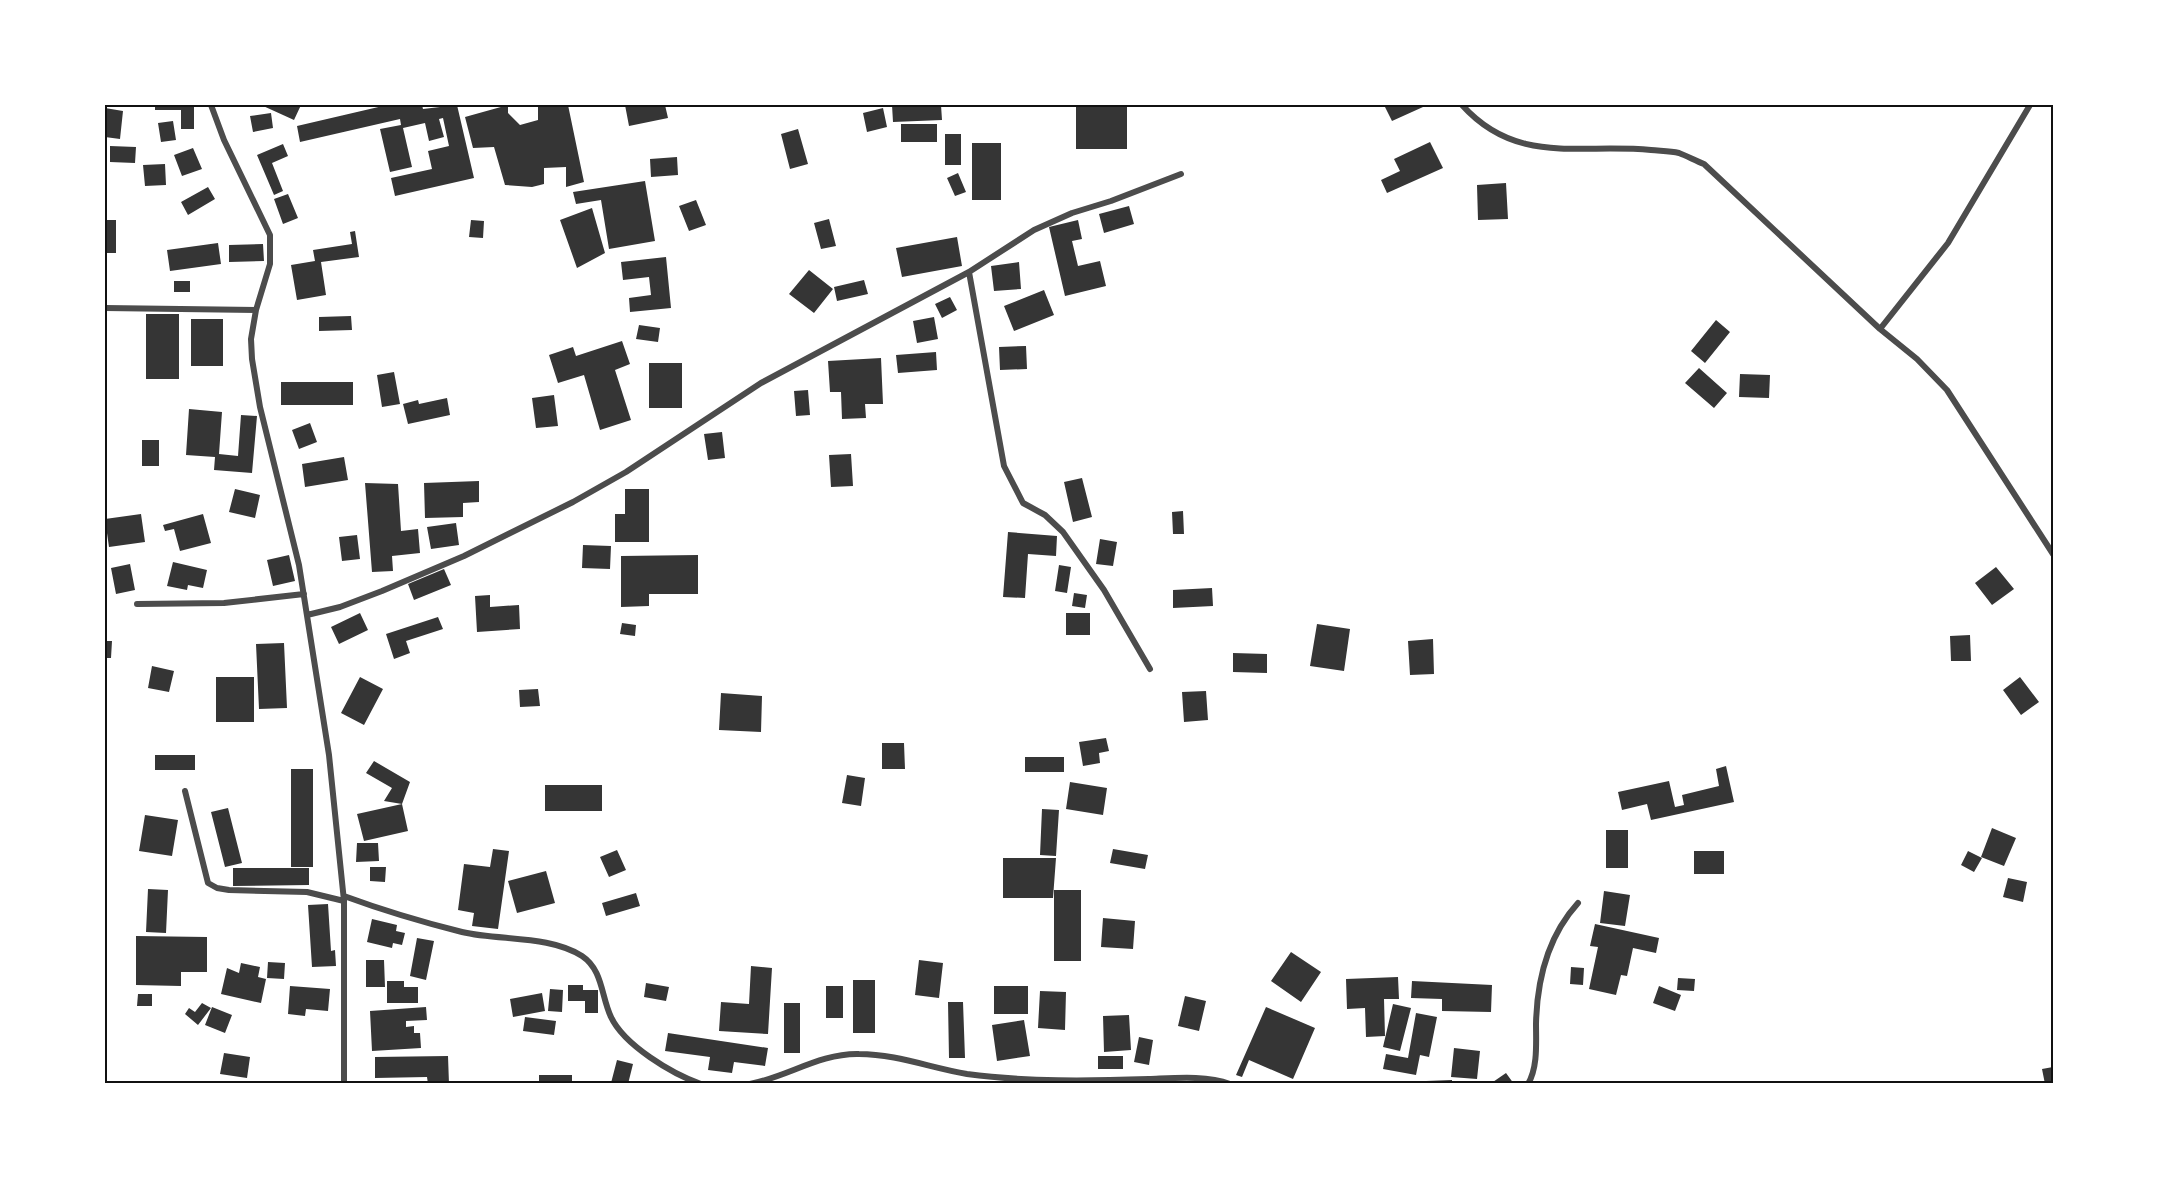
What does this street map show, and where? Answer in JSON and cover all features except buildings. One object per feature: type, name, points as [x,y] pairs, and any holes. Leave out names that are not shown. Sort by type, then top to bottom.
[{"type":"street","points":[[211,105],[224,140],[270,235],[270,264],[256,310],[251,339],[255,385],[291,524],[329,755],[344,898],[344,1084]]},
{"type":"street","points":[[1462,105],[1499,135],[1519,144],[1544,149],[1637,149],[1678,153],[1704,164],[1880,329],[1917,359],[1947,390],[2053,554]]},
{"type":"street","points":[[1880,329],[1948,243],[2030,105]]},
{"type":"street","points":[[307,615],[340,607],[382,591],[464,555],[573,502],[626,472],[761,383],[969,272],[1034,230],[1072,213],[1111,201],[1181,174]]},
{"type":"street","points":[[969,272],[1005,466],[1013,487],[1023,503],[1045,515],[1063,532],[1104,590],[1150,669]]},
{"type":"street","points":[[105,308],[256,310]]},
{"type":"street","points":[[137,604],[224,603],[304,594]]},
{"type":"street","points":[[185,790],[208,883],[217,888],[229,890],[307,892],[344,898],[464,932],[558,946],[581,955],[591,962],[599,977],[611,1017],[619,1030],[636,1048],[701,1084]]},
{"type":"street","points":[[1528,1084],[1535,1060],[1540,983],[1547,955],[1562,921],[1578,903]]},
{"type":"street","points":[[750,1084],[766,1081],[815,1061],[858,1054],[966,1073],[1017,1078],[1185,1078],[1221,1080],[1230,1084]]}]
